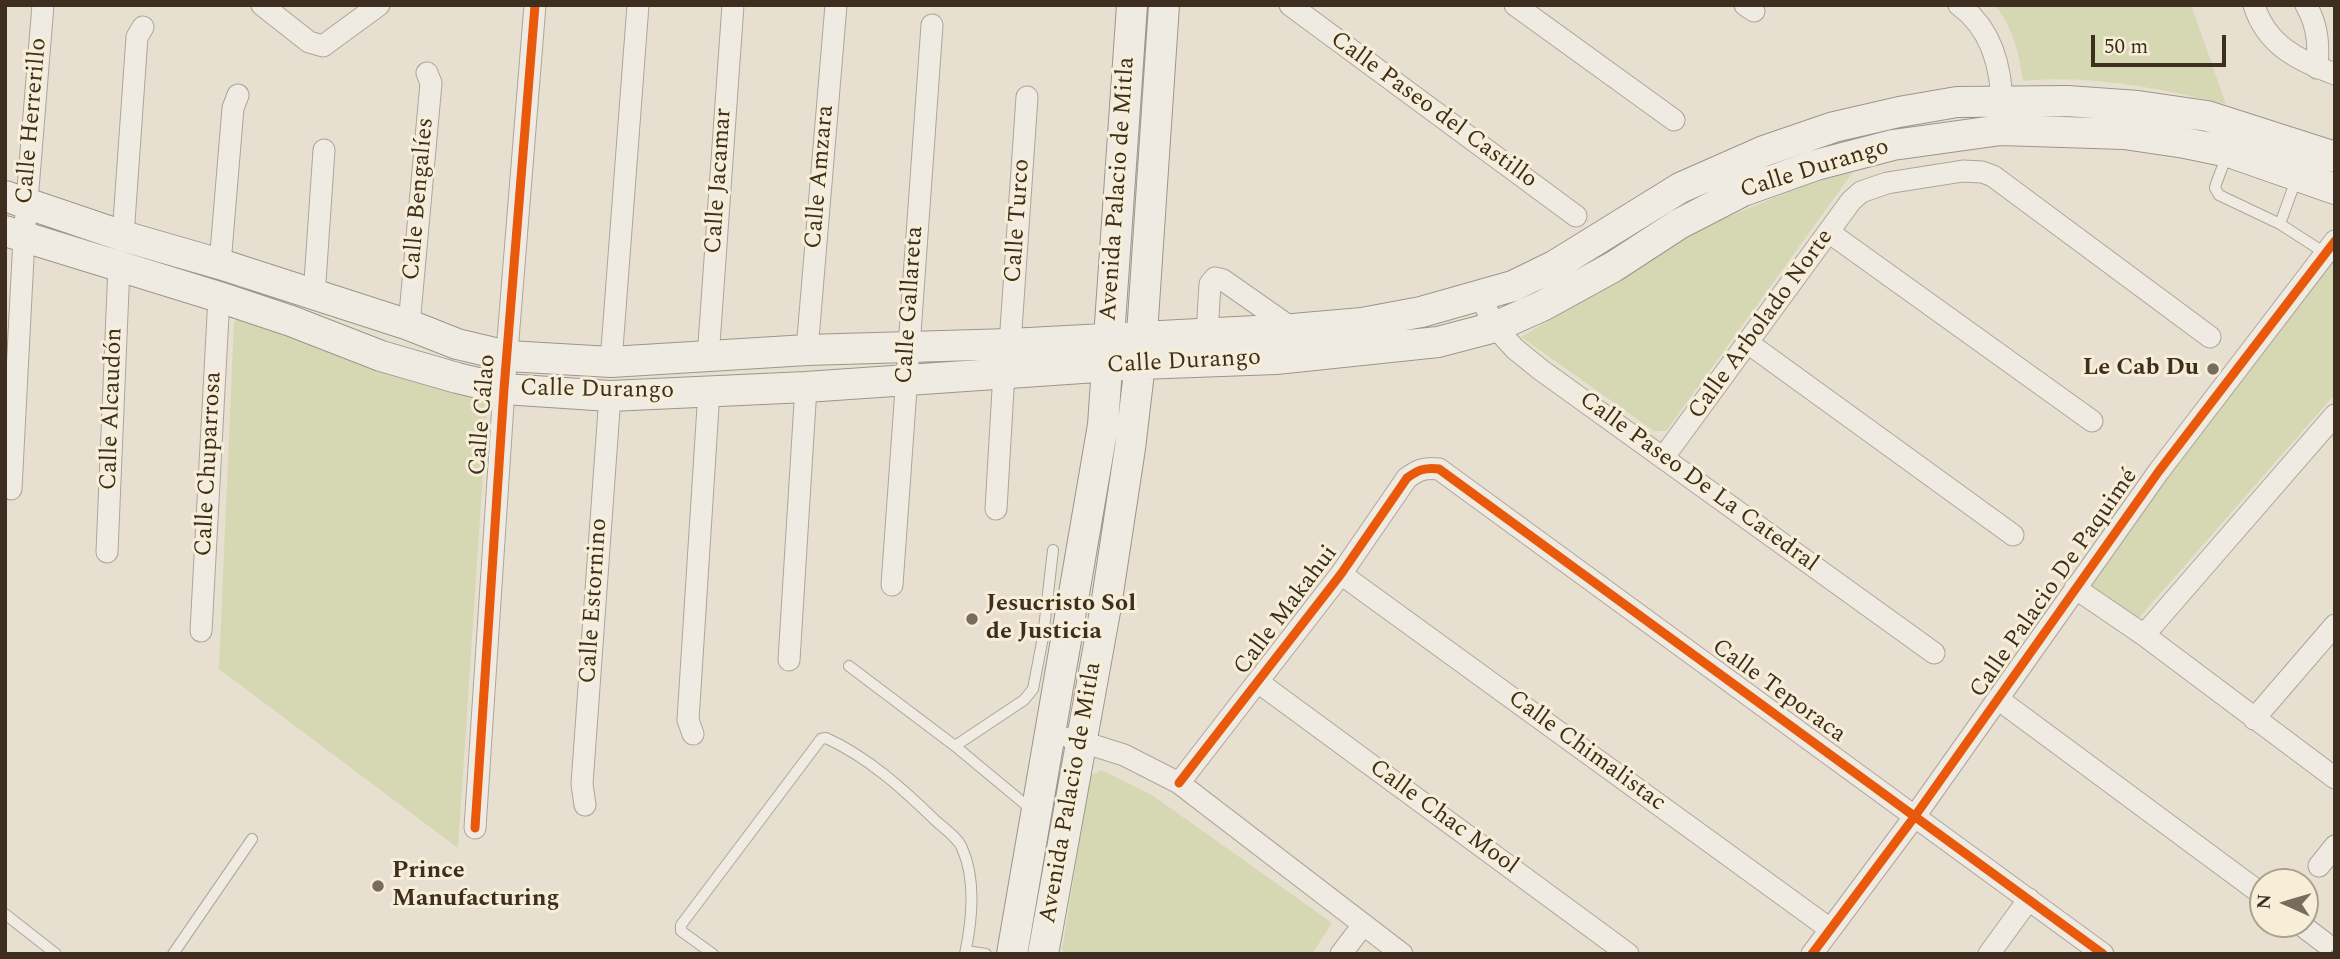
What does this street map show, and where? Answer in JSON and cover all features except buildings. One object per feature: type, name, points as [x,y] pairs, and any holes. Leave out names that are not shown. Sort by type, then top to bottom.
[{"type":"main road","name":"Avenida Palacio de Mitla","points":[[1012,954],[1051,733],[1055,639],[1101,436],[1132,5]]},
{"type":"main road","name":"Avenida Palacio de Mitla","points":[[1043,954],[1106,606],[1141,350],[1164,5]]},
{"type":"main road","name":"Calle Durango","points":[[14,234],[219,297],[381,356],[457,378],[504,389],[610,396],[806,387],[906,378],[1007,358],[1141,350],[1207,334],[1362,323],[1421,312],[1513,286],[1554,266],[1680,188],[1764,151],[1834,127],[1956,102],[2067,101],[2138,106],[2207,116],[2335,157]]},
{"type":"main road","name":"Calle Durango","points":[[1141,350],[1276,359],[1373,351],[1438,342],[1495,327],[1542,306],[1613,267],[1678,225],[1743,191],[1816,165],[1893,145],[2001,130],[2124,134],[2229,152],[2335,189]]},
{"type":"main road","name":"Calle Durango","points":[[16,200],[123,236],[220,264],[457,344],[508,356],[611,362],[908,346],[1007,358]]},
{"type":"street","name":"Calle Herrerillo","points":[[11,489],[16,200],[43,5]]},
{"type":"street","points":[[262,5],[309,42],[323,46],[379,5]]},
{"type":"street","name":"Calle Cálao","points":[[475,828],[504,389],[536,5]]},
{"type":"street","points":[[611,362],[638,5]]},
{"type":"street","name":"Calle Jacamar","points":[[708,358],[733,5]]},
{"type":"street","name":"Calle Amzara","points":[[807,350],[836,5]]},
{"type":"street","name":"Calle Paseo del Castillo","points":[[1290,5],[1576,216]]},
{"type":"street","points":[[1515,5],[1674,120]]},
{"type":"street","points":[[1959,5],[1983,30],[1996,55],[2002,100],[2001,130]]},
{"type":"street","points":[[2254,5],[2270,34],[2286,52],[2326,71]]},
{"type":"street","points":[[2306,5],[2317,30],[2326,71]]},
{"type":"street","name":"Calle Gallareta","points":[[892,585],[932,25]]},
{"type":"street","points":[[123,236],[137,37],[143,27]]},
{"type":"street","name":"Calle Bengalíes","points":[[409,326],[431,83],[427,73]]},
{"type":"street","points":[[220,264],[233,108],[238,95]]},
{"type":"street","name":"Calle Turco","points":[[996,509],[1027,97]]},
{"type":"street","points":[[314,296],[324,150]]},
{"type":"street","name":"Calle Arbolado Norte","points":[[1663,458],[1851,201],[1861,192],[1887,183],[1963,170],[1993,176],[2210,337]]},
{"type":"street","points":[[1830,233],[2092,421]]},
{"type":"street","name":"Calle Palacio De Paquimé","points":[[1812,954],[1915,816],[2159,471],[2330,247]]},
{"type":"street","name":"Calle Alcaudón","points":[[107,552],[119,266]]},
{"type":"street","points":[[1207,334],[1210,284],[1214,278],[1223,280],[1293,329]]},
{"type":"street","name":"Calle Paseo De La Catedral","points":[[1480,295],[1495,327],[1515,349],[1541,370],[1934,653]]},
{"type":"street","name":"Calle Chuparrosa","points":[[201,631],[219,297]]},
{"type":"street","points":[[1748,343],[2013,536]]},
{"type":"street","points":[[789,660],[806,387]]},
{"type":"street","points":[[693,734],[688,720],[709,391]]},
{"type":"street","name":"Calle Estornino","points":[[585,805],[582,785],[610,396]]},
{"type":"street","points":[[2144,635],[2335,415]]},
{"type":"street","name":"Calle Makahui","points":[[1179,783],[1341,575],[1407,478],[1417,470],[1428,467]]},
{"type":"street","name":"Calle Teporaca","points":[[1428,467],[1439,469],[2103,954]]},
{"type":"street","name":"Calle Chimalistac","points":[[1341,575],[1830,929]]},
{"type":"street","points":[[2076,587],[2335,778]]},
{"type":"street","points":[[2254,719],[2335,625]]},
{"type":"street","name":"Calle Chac Mool","points":[[1258,682],[1628,954]]},
{"type":"street","points":[[1998,699],[2249,885]]},
{"type":"street","points":[[1051,733],[1082,740],[1124,755],[1179,783],[1402,954]]},
{"type":"street","points":[[2319,866],[2335,846]]},
{"type":"street","points":[[1989,954],[2029,900]]},
{"type":"street","points":[[1342,954],[1363,925]]},
{"type":"street","points":[[2318,938],[2325,943]]},
{"type":"lane","points":[[2229,152],[2216,184],[2216,192],[2330,247]]},
{"type":"lane","points":[[2280,224],[2298,175]]},
{"type":"lane","points":[[955,746],[1024,700],[1033,689],[1055,639],[1053,550]]},
{"type":"lane","points":[[849,666],[955,746],[1036,814]]},
{"type":"lane","points":[[713,954],[681,931],[681,925],[779,793],[821,739],[826,738],[891,779],[961,844],[970,878],[970,923],[966,952],[986,954]]},
{"type":"lane","points":[[173,954],[252,839]]},
{"type":"lane","points":[[5,914],[56,954]]},
{"type":"green space","points":[[1995,5],[2191,5],[2226,104],[2151,88],[2100,81],[2023,81],[2014,41]]},
{"type":"green space","points":[[1853,172],[1666,431],[1654,431],[1521,337],[1711,224],[1807,184]]},
{"type":"green space","points":[[2335,251],[2335,394],[2137,620],[2088,585]]},
{"type":"green space","points":[[241,316],[488,398],[458,848],[219,669],[234,322]]},
{"type":"green space","points":[[1101,770],[1152,795],[1332,923],[1312,954],[1068,954],[1062,950],[1090,776]]},
{"type":"cycle path","points":[[475,828],[504,389],[535,5]]},
{"type":"cycle path","points":[[1812,954],[1915,816],[2159,471],[2335,241]]},
{"type":"cycle path","points":[[1179,783],[1341,574],[1407,478],[1422,470],[1439,469],[2103,954]]},
{"type":"place","name":"Le Cab Du","points":[[2213,369]]},
{"type":"place","name":"Jesucristo Sol de Justicia","points":[[972,619]]},
{"type":"place","name":"Prince Manufacturing","points":[[378,886]]}]
